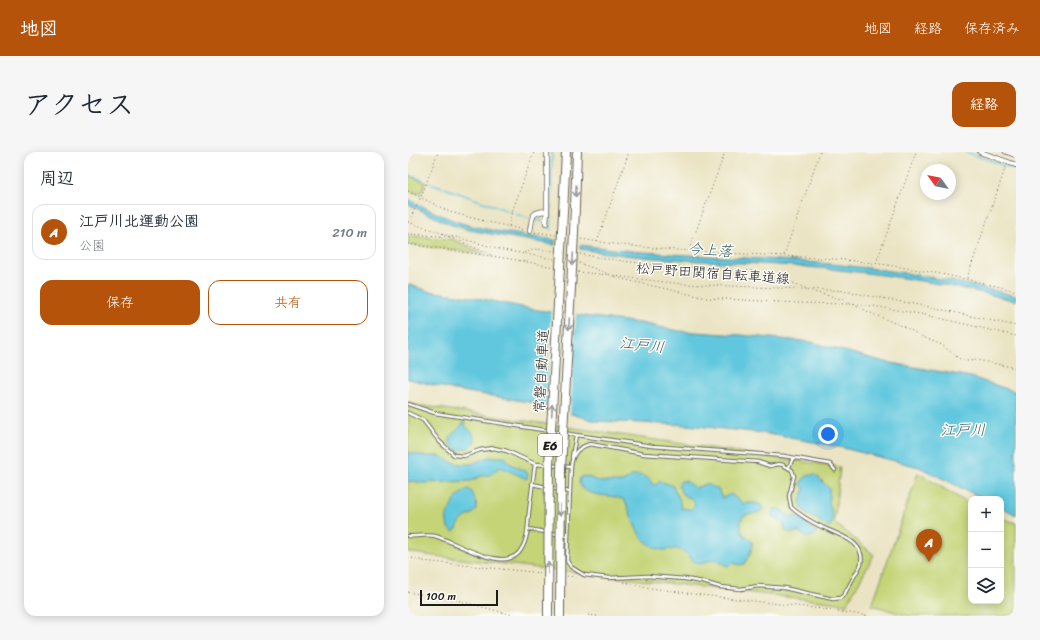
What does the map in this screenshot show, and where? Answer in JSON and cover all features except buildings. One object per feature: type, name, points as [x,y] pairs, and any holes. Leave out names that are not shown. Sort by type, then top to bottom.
[{"type":"highway","points":[[560,152],[563,220]]},
{"type":"highway","name":"常磐自動車道","points":[[548,616],[549,466],[566,152]]},
{"type":"highway","name":"常磐自動車道","points":[[560,616],[561,469],[577,152]]},
{"type":"street","points":[[546,223],[547,152]]},
{"type":"street","points":[[980,152],[1016,165]]},
{"type":"street","points":[[530,231],[532,217],[537,212],[547,211]]},
{"type":"lane","points":[[1005,152],[1016,156]]},
{"type":"lane","points":[[408,404],[435,413],[652,446],[793,458],[830,464],[835,470]]},
{"type":"lane","points":[[408,413],[423,420],[439,441],[454,455],[464,456],[480,450],[494,448],[506,451],[535,464],[571,467]]},
{"type":"lane","points":[[572,457],[582,446],[590,444],[644,454],[758,462],[770,466],[779,464],[789,467],[794,476],[789,496],[791,507],[817,525],[836,532],[854,543],[861,552],[861,564],[847,591],[840,598],[827,598],[784,588],[758,586],[741,589],[720,587],[685,579],[647,576],[609,578],[584,575],[571,567],[568,561],[571,467],[572,457],[576,435]]},
{"type":"lane","points":[[789,467],[793,458]]},
{"type":"lane","points":[[408,536],[434,536],[486,557],[504,559],[517,555],[524,544],[528,529],[535,464]]},
{"type":"lane","points":[[532,484],[570,492]]},
{"type":"lane","points":[[528,529],[568,536]]},
{"type":"path","points":[[438,152],[421,197],[408,222],[450,236],[479,251],[494,256]]},
{"type":"path","points":[[509,226],[512,212],[534,152]]},
{"type":"path","points":[[597,242],[629,152]]},
{"type":"path","points":[[689,250],[725,152]]},
{"type":"path","points":[[784,256],[820,152]]},
{"type":"path","points":[[876,264],[916,152]]},
{"type":"path","points":[[967,279],[1005,169]]},
{"type":"path","points":[[408,191],[450,212],[484,221],[560,236]]},
{"type":"path","points":[[408,234],[450,236],[467,239],[503,250],[524,253],[536,249],[559,252]]},
{"type":"path","points":[[582,240],[641,248],[835,259],[967,279],[1016,291]]},
{"type":"path","points":[[408,244],[494,256],[554,267]]},
{"type":"path","points":[[574,253],[663,266],[754,271],[779,278],[806,289],[845,300],[905,327],[923,338],[942,345],[957,358],[962,360],[977,360],[1016,368]]},
{"type":"path","name":"松戸野田関宿自転車道線","points":[[576,271],[683,284],[851,291],[854,293],[930,307],[1016,326]]},
{"type":"path","points":[[611,275],[708,298],[851,304],[926,315],[1016,336]]},
{"type":"path","points":[[408,557],[423,561],[542,573]]},
{"type":"path","points":[[565,575],[580,577]]},
{"type":"path","points":[[619,580],[651,588],[869,616]]},
{"type":"path","points":[[408,592],[456,600],[517,616]]},
{"type":"path","points":[[588,615],[597,616]]},
{"type":"green space","points":[[408,176],[425,182],[420,193],[415,193],[408,190]]},
{"type":"green space","points":[[408,236],[452,239],[484,254],[415,245],[408,243]]},
{"type":"green space","points":[[408,402],[417,405],[840,467],[834,522],[874,555],[847,604],[408,552]]},
{"type":"green space","points":[[918,473],[968,503],[968,604],[1004,604],[1004,519],[1016,523],[1016,616],[909,616],[872,605]]},
{"type":"water","points":[[408,199],[461,223],[496,231],[555,240],[555,245],[469,230],[449,224],[408,204]]},
{"type":"water","points":[[580,245],[642,252],[800,261],[878,269],[947,280],[993,290],[1016,296],[1016,301],[928,282],[869,273],[809,267],[630,256],[580,249]]},
{"type":"water","name":"江戸川","points":[[408,284],[428,291],[472,297],[537,310],[640,323],[679,331],[811,342],[885,362],[971,377],[1016,392],[1016,515],[1004,509],[1004,496],[978,496],[919,467],[835,446],[763,433],[686,425],[596,421],[529,402],[455,390],[408,379]]},
{"type":"water","points":[[463,423],[466,423],[465,426],[473,433],[475,441],[468,448],[458,450],[450,442],[450,439]]},
{"type":"water","points":[[408,452],[424,456],[440,456],[451,462],[461,464],[471,464],[489,457],[505,457],[511,464],[527,472],[528,475],[527,479],[500,467],[490,475],[481,476],[471,481],[423,483],[412,481],[408,482]]},
{"type":"water","points":[[815,474],[829,488],[829,502],[833,518],[829,527],[807,514],[802,509],[800,502],[804,489],[801,485],[801,481],[807,476]]},
{"type":"water","points":[[634,475],[645,477],[653,485],[660,481],[672,485],[679,498],[681,508],[691,509],[695,505],[692,499],[682,494],[678,485],[681,481],[686,481],[695,488],[706,484],[718,489],[722,498],[731,494],[743,503],[756,503],[761,505],[763,509],[759,512],[744,516],[741,519],[742,533],[752,541],[752,547],[748,559],[744,564],[739,565],[734,563],[727,566],[714,559],[701,564],[692,560],[685,552],[680,550],[657,549],[641,537],[625,501],[620,498],[588,492],[579,483],[580,478],[583,476],[600,481],[622,482]]},
{"type":"water","points":[[469,489],[474,496],[476,505],[475,511],[461,521],[454,532],[448,528],[447,515],[462,492]]},
{"type":"water","points":[[774,509],[780,509],[789,516],[797,517],[805,521],[810,528],[817,531],[815,535],[808,537],[798,532],[792,533],[786,531],[783,523],[772,516],[772,511]]},
{"type":"pier","points":[[551,310],[576,313],[570,416],[546,409]]},
{"type":"waterway","points":[[551,230],[552,152]]},
{"type":"waterway","points":[[966,152],[1016,170]]},
{"type":"waterway","points":[[408,175],[423,180]]},
{"type":"waterway","points":[[431,183],[511,212]]},
{"type":"waterway","points":[[516,214],[530,219]]},
{"type":"waterway","points":[[534,220],[543,221]]},
{"type":"place","name":"江戸川北運動公園","points":[[929,562]]},
{"type":"water label","name":"今上落","points":[[710,250]]}]
